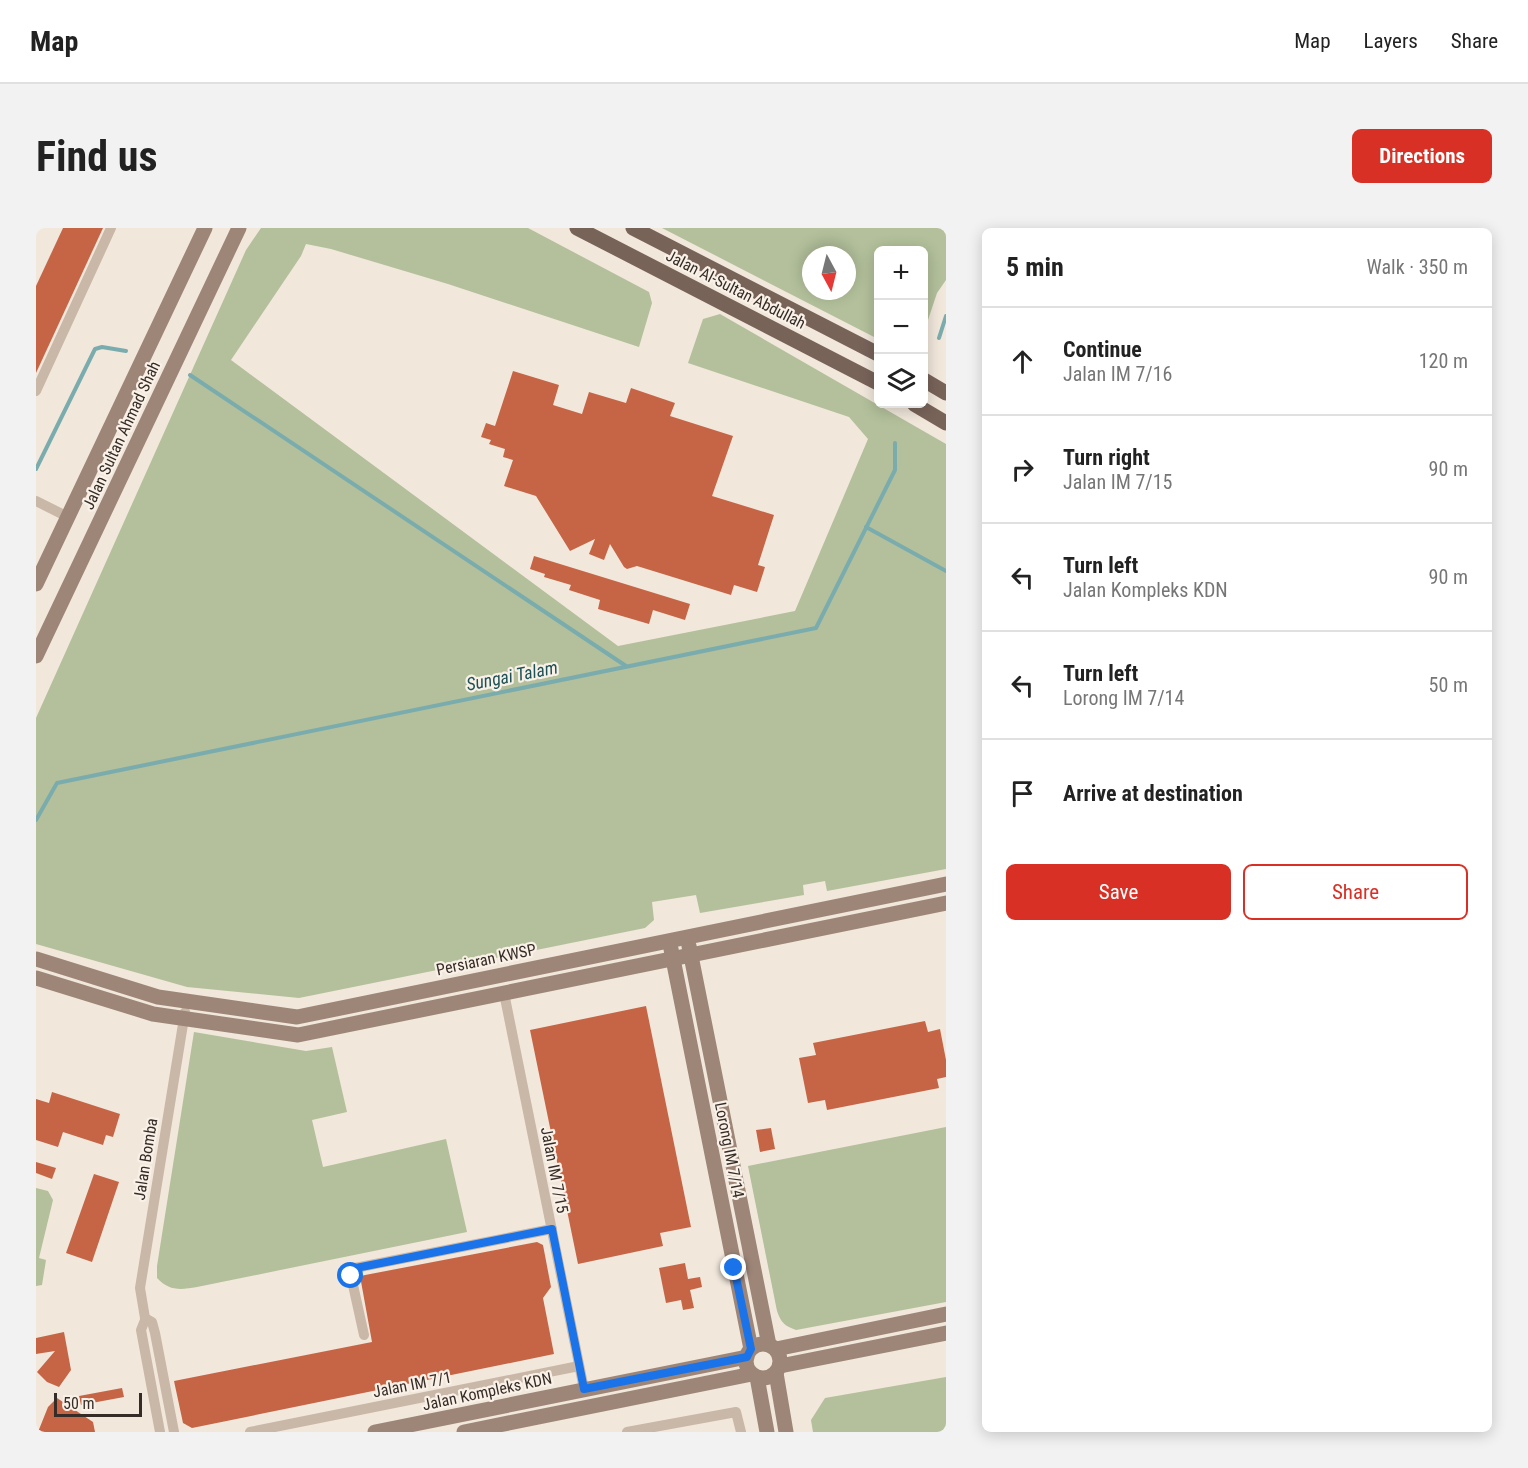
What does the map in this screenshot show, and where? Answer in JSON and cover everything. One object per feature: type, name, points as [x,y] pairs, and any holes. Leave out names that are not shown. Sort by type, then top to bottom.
[{"type":"main road","name":"Jalan Al-Sultan Abdullah","points":[[577,228],[874,380]]},
{"type":"main road","name":"Jalan Al-Sultan Abdullah","points":[[633,228],[874,351]]},
{"type":"main road","points":[[928,382],[946,393]]},
{"type":"main road","points":[[921,408],[946,423]]},
{"type":"street","points":[[36,391],[111,228]]},
{"type":"street","name":"Jalan Sultan Ahmad Shah","points":[[36,584],[206,228]]},
{"type":"street","name":"Jalan Sultan Ahmad Shah","points":[[36,656],[238,228]]},
{"type":"street","points":[[36,501],[68,517]]},
{"type":"street","name":"Persiaran KWSP","points":[[36,959],[138,991],[187,1002],[297,1017],[946,884]]},
{"type":"street","points":[[36,978],[153,1014],[298,1035],[946,903]]},
{"type":"street","name":"Lorong IM 7/14","points":[[687,937],[772,1347]]},
{"type":"street","name":"Lorong IM 7/14","points":[[670,940],[749,1353]]},
{"type":"street","points":[[518,970],[522,989]]},
{"type":"street","name":"Jalan IM 7/15","points":[[504,993],[584,1389]]},
{"type":"street","name":"Jalan Bomba","points":[[174,1432],[153,1326],[146,1320],[140,1288],[187,1002]]},
{"type":"street","points":[[363,1335],[351,1276],[356,1268],[552,1229]]},
{"type":"street","points":[[767,1432],[754,1375],[746,1364],[749,1353],[760,1344],[772,1347],[946,1314]]},
{"type":"street","name":"Jalan Bomba","points":[[146,1320],[141,1328],[160,1432]]},
{"type":"street","points":[[464,1432],[754,1375],[766,1378],[778,1370],[946,1333]]},
{"type":"street","points":[[772,1347],[780,1358],[778,1370],[786,1432]]},
{"type":"street","name":"Jalan Kompleks KDN","points":[[375,1432],[749,1353]]},
{"type":"street","name":"Jalan IM 7/1","points":[[250,1432],[579,1366]]},
{"type":"street","points":[[627,1432],[736,1412],[741,1432]]},
{"type":"green space","points":[[261,228],[528,228],[649,292],[652,303],[639,347],[448,284],[331,249],[306,244],[301,256],[231,360],[618,646],[795,611],[868,439],[849,417],[688,363],[703,319],[720,314],[874,403],[874,408],[883,408],[946,444],[946,869],[827,891],[825,881],[803,885],[804,895],[700,913],[696,895],[652,902],[654,920],[645,928],[299,998],[187,987],[36,944],[36,718],[246,250]]},
{"type":"green space","points":[[662,228],[946,228],[946,280],[937,293],[928,320],[928,246],[874,246],[874,337],[802,300],[856,300],[856,246],[802,246],[802,300]]},
{"type":"green space","points":[[194,1032],[306,1051],[332,1047],[347,1112],[312,1120],[323,1167],[446,1139],[467,1232],[191,1288],[175,1288],[161,1282],[157,1278],[157,1266]]},
{"type":"green space","points":[[946,1127],[946,1302],[796,1330],[784,1324],[777,1311],[748,1166]]},
{"type":"green space","points":[[36,1188],[48,1191],[53,1200],[39,1258],[46,1260],[42,1285],[36,1286]]},
{"type":"green space","points":[[946,1377],[946,1432],[813,1432],[811,1420],[825,1398]]},
{"type":"building","points":[[63,228],[103,228],[36,373],[36,286]]},
{"type":"building","points":[[513,371],[559,385],[553,405],[582,414],[589,392],[626,403],[631,388],[675,403],[670,416],[733,436],[712,496],[774,515],[758,565],[765,567],[757,592],[734,585],[731,595],[637,566],[627,569],[610,544],[604,560],[589,554],[595,539],[570,551],[536,496],[504,486],[513,460],[503,457],[505,449],[489,444],[491,440],[481,437],[486,423],[495,426]]},
{"type":"building","points":[[534,556],[690,604],[685,620],[653,610],[649,624],[598,609],[600,600],[569,590],[571,585],[544,577],[545,574],[530,569]]},
{"type":"building","points":[[646,1006],[691,1227],[660,1233],[663,1246],[578,1264],[530,1030]]},
{"type":"building","points":[[925,1021],[928,1032],[940,1029],[946,1060],[946,1077],[937,1079],[939,1088],[827,1110],[825,1100],[808,1103],[799,1058],[816,1055],[813,1043]]},
{"type":"building","points":[[52,1092],[120,1114],[113,1137],[106,1135],[103,1145],[63,1132],[58,1147],[36,1140],[36,1099],[49,1103]]},
{"type":"building","points":[[771,1128],[775,1149],[760,1152],[756,1130]]},
{"type":"building","points":[[36,1162],[56,1168],[52,1179],[36,1173]]},
{"type":"building","points":[[94,1174],[119,1182],[92,1262],[66,1253]]},
{"type":"building","points":[[537,1242],[543,1245],[551,1287],[543,1298],[554,1354],[192,1428],[183,1423],[174,1381],[372,1342],[360,1276]]},
{"type":"building","points":[[685,1263],[688,1279],[700,1277],[702,1287],[690,1290],[694,1308],[683,1310],[681,1300],[666,1303],[659,1268]]},
{"type":"building","points":[[64,1332],[71,1370],[59,1387],[47,1382],[37,1372],[55,1351],[36,1354],[36,1338]]},
{"type":"building","points":[[122,1388],[124,1397],[81,1405],[79,1396]]},
{"type":"building","points":[[57,1398],[93,1422],[95,1432],[38,1432],[48,1407]]},
{"type":"waterway","name":"Sungai Talam","points":[[939,338],[946,316]]},
{"type":"waterway","points":[[36,469],[95,349],[102,347],[126,351]]},
{"type":"waterway","points":[[190,375],[626,666]]},
{"type":"waterway","name":"Sungai Talam","points":[[36,820],[57,783],[816,628],[895,470],[895,443]]},
{"type":"waterway","points":[[866,527],[946,571]]},
{"type":"route","points":[[351,1276],[352,1271],[356,1268],[552,1229],[584,1389],[747,1357],[751,1349],[734,1268]]}]
